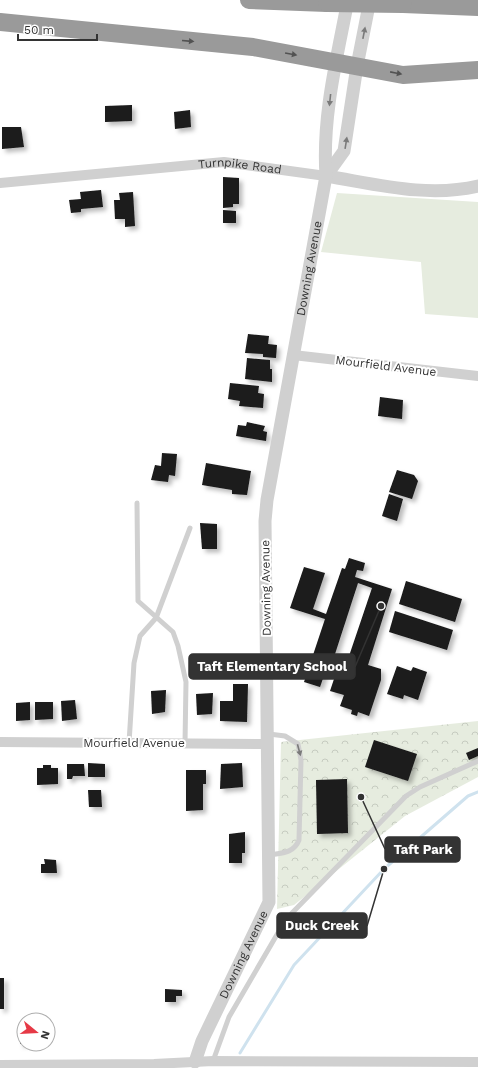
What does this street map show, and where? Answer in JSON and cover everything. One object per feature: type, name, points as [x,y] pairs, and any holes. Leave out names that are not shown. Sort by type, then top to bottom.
[{"type":"highway","points":[[249,0],[478,7]]},
{"type":"highway","points":[[0,22],[253,47],[404,75],[478,70]]},
{"type":"street","name":"Downing Avenue","points":[[195,1062],[202,1041],[267,908],[269,856],[265,521],[267,500],[326,176],[325,151],[331,85],[348,0]]},
{"type":"street","name":"Downing Avenue","points":[[326,176],[344,151],[357,66],[370,0]]},
{"type":"street","name":"Turnpike Road","points":[[0,183],[224,162],[326,176],[392,188],[430,191],[478,186]]},
{"type":"street","name":"Mourfield Avenue","points":[[293,355],[478,376]]},
{"type":"street","name":"Mourfield Avenue","points":[[0,742],[185,743],[267,739]]},
{"type":"street","points":[[0,1065],[213,1061],[263,1064],[478,1062]]},
{"type":"lane","points":[[136,503],[138,601],[173,632],[182,661],[186,682],[185,743]]},
{"type":"lane","points":[[129,743],[134,663],[140,636],[156,618],[190,528]]},
{"type":"lane","points":[[267,739],[285,736],[298,744],[301,760],[299,840],[297,845],[291,850],[269,856]]},
{"type":"lane","points":[[213,1061],[229,1017],[268,948],[292,913],[406,796],[420,786],[478,761]]},
{"type":"green space","points":[[337,193],[478,202],[478,318],[425,314],[421,262],[321,252]]},
{"type":"green space","points":[[478,721],[478,777],[405,816],[294,905],[277,909],[281,742]]},
{"type":"building","points":[[132,105],[132,121],[105,122],[105,106]]},
{"type":"building","points":[[190,110],[191,127],[175,129],[174,112]]},
{"type":"building","points":[[2,127],[21,127],[24,147],[2,149]]},
{"type":"building","points":[[223,177],[239,178],[239,204],[233,204],[233,207],[223,208]]},
{"type":"building","points":[[101,190],[103,207],[81,209],[81,212],[71,213],[69,200],[81,199],[80,192]]},
{"type":"building","points":[[133,192],[135,226],[125,227],[125,219],[115,219],[114,200],[120,200],[119,193]]},
{"type":"building","points":[[223,210],[236,211],[236,223],[223,223]]},
{"type":"building","points":[[248,334],[269,336],[268,344],[277,345],[276,358],[263,357],[263,354],[245,353]]},
{"type":"building","points":[[247,358],[270,360],[272,382],[245,379]]},
{"type":"building","points":[[230,383],[259,386],[258,393],[264,394],[263,408],[239,406],[240,401],[228,399]]},
{"type":"building","points":[[380,397],[403,400],[402,419],[378,416]]},
{"type":"building","points":[[247,422],[265,426],[263,431],[267,432],[266,441],[236,436],[238,425],[246,426]]},
{"type":"building","points":[[162,453],[177,454],[175,476],[169,475],[168,482],[151,480],[155,465],[161,466]]},
{"type":"building","points":[[206,463],[251,471],[247,495],[232,494],[232,490],[202,485]]},
{"type":"building","points":[[397,470],[414,475],[418,481],[412,499],[389,492]]},
{"type":"building","points":[[389,494],[403,499],[397,521],[382,516]]},
{"type":"building","points":[[200,523],[217,524],[217,549],[202,549]]},
{"type":"building","points":[[349,558],[365,563],[363,571],[357,570],[355,577],[392,589],[368,665],[381,669],[381,680],[369,716],[358,712],[357,716],[351,714],[352,710],[340,706],[344,695],[330,691],[338,667],[328,664],[320,687],[304,682],[325,619],[290,608],[304,567],[325,573],[313,609],[326,614],[342,568],[345,569]],"holes":[[[358,583],[372,588],[348,659],[335,654]]]},
{"type":"building","points":[[406,581],[462,599],[455,622],[399,604]]},
{"type":"building","points":[[395,611],[453,630],[447,650],[389,632]]},
{"type":"building","points":[[397,666],[411,671],[413,667],[427,672],[418,700],[404,695],[403,699],[387,694]]},
{"type":"building","points":[[233,684],[248,684],[247,722],[220,721],[220,701],[233,701]]},
{"type":"building","points":[[166,690],[165,712],[152,714],[151,691]]},
{"type":"building","points":[[213,693],[212,714],[197,715],[196,694]]},
{"type":"building","points":[[75,700],[77,719],[62,721],[61,701]]},
{"type":"building","points":[[30,702],[30,720],[16,721],[16,703]]},
{"type":"building","points":[[35,702],[53,702],[53,719],[35,720]]},
{"type":"building","points":[[374,740],[417,754],[408,781],[365,767]]},
{"type":"building","points":[[478,748],[478,756],[469,760],[466,753]]},
{"type":"building","points":[[88,763],[105,764],[105,777],[88,777]]},
{"type":"building","points":[[242,763],[243,787],[220,789],[221,764]]},
{"type":"building","points":[[67,764],[84,764],[85,776],[73,776],[72,779],[67,779]]},
{"type":"building","points":[[43,765],[51,765],[51,768],[58,768],[58,784],[37,785],[37,768],[43,768]]},
{"type":"building","points":[[186,770],[206,770],[206,784],[203,784],[203,810],[186,811]]},
{"type":"building","points":[[347,779],[348,833],[317,834],[316,780]]},
{"type":"building","points":[[88,790],[101,790],[102,807],[89,807]]},
{"type":"building","points":[[245,832],[245,853],[242,853],[242,863],[229,863],[229,834]]},
{"type":"building","points":[[44,859],[56,860],[57,873],[41,873],[41,864],[45,864]]},
{"type":"building","points":[[0,978],[4,978],[4,1009],[0,1009]]},
{"type":"building","points":[[165,989],[182,990],[182,996],[176,996],[176,1002],[165,1002]]},
{"type":"waterway","points":[[240,1053],[294,965],[384,869],[468,796],[478,792]]},
{"type":"place","name":"Taft Elementary School","points":[[381,606]]},
{"type":"place","name":"Taft Park","points":[[361,797]]},
{"type":"place","name":"Duck Creek","points":[[384,869]]}]
